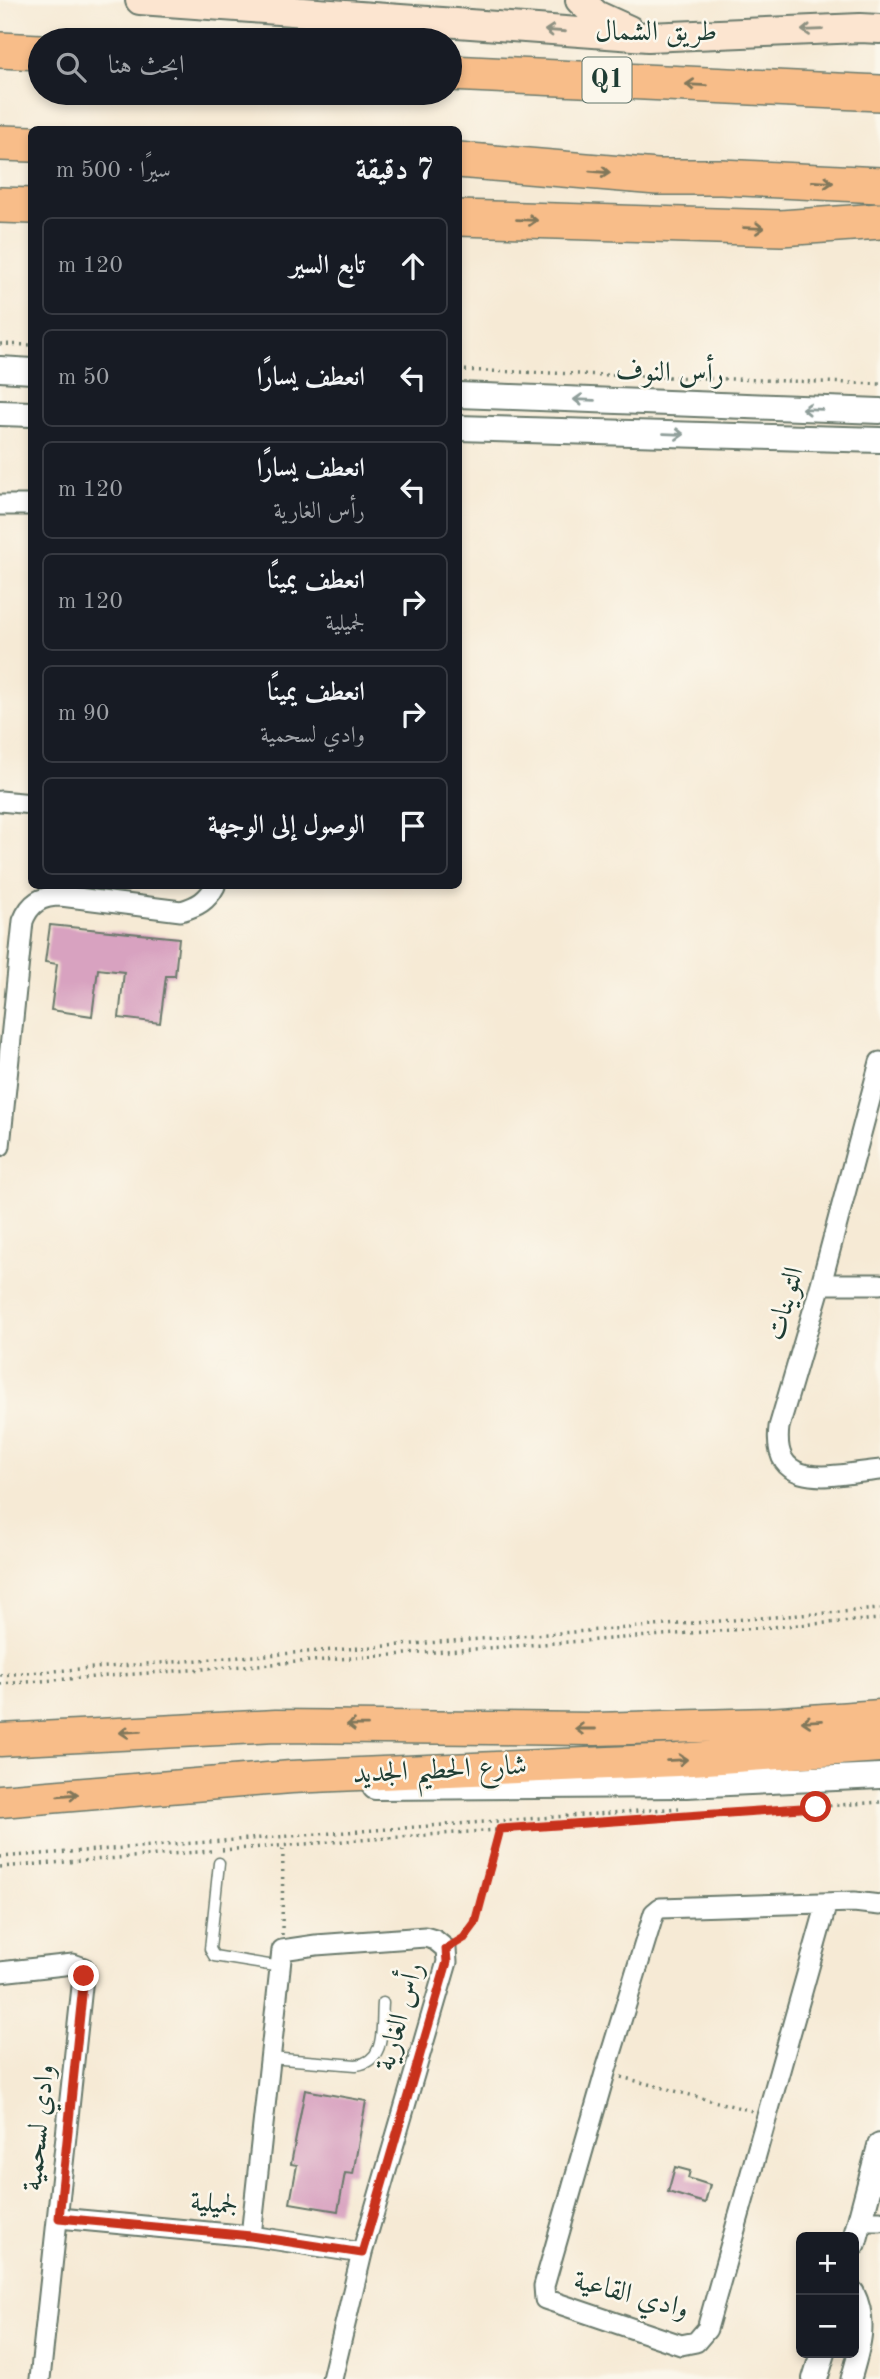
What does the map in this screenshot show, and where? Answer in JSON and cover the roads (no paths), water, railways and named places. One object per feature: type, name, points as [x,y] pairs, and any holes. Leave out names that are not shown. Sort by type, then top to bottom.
[{"type":"highway","points":[[0,50],[28,51]]},
{"type":"highway","name":"طريق الشمال","points":[[462,74],[880,93]]},
{"type":"highway","points":[[0,143],[28,144]]},
{"type":"highway","points":[[462,160],[657,177],[721,177],[880,185]]},
{"type":"highway","points":[[0,205],[28,206]]},
{"type":"highway","points":[[462,218],[781,228],[880,221]]},
{"type":"main road","name":"طريق الشمال","points":[[140,0],[648,37],[880,29]]},
{"type":"main road","points":[[296,13],[324,0]]},
{"type":"main road","points":[[580,0],[607,21],[648,37]]},
{"type":"main road","name":"شارع الحطيم الجديد","points":[[14,1739],[276,1726],[641,1729],[880,1716]]},
{"type":"main road","points":[[0,1755],[14,1739]]},
{"type":"main road","name":"شارع الحطيم الجديد","points":[[0,1801],[291,1777],[677,1760],[880,1746]]},
{"type":"street","points":[[0,369],[28,371]]},
{"type":"street","name":"رأس النوف","points":[[462,396],[880,411]]},
{"type":"street","points":[[0,412],[28,414]]},
{"type":"street","points":[[462,428],[880,440]]},
{"type":"street","points":[[0,505],[28,505]]},
{"type":"street","points":[[0,801],[28,804]]},
{"type":"street","points":[[0,1146],[23,921],[34,902],[50,896],[61,896],[181,911],[206,900],[213,889]]},
{"type":"street","name":"التوينات","points":[[880,1062],[821,1284],[779,1427],[777,1446],[782,1462],[794,1471],[812,1476],[880,1470]]},
{"type":"street","points":[[821,1284],[880,1284]]},
{"type":"street","points":[[291,1777],[366,1786],[416,1788],[686,1785],[880,1776]]},
{"type":"street","name":"وادي القاعية","points":[[827,1903],[707,2329],[696,2342],[681,2345],[545,2300],[543,2294],[605,2073],[654,1913],[660,1908],[854,1902],[880,1905]]},
{"type":"street","name":"رأس الغارية","points":[[281,1958],[316,1945],[425,1937],[435,1940],[446,1949],[447,1962],[362,2253],[332,2379]]},
{"type":"street","points":[[251,2236],[281,1958]]},
{"type":"street","name":"وادي لسحمية","points":[[0,1972],[73,1964],[83,1968],[59,2218],[40,2379]]},
{"type":"street","points":[[865,2228],[880,2146]]},
{"type":"street","name":"لجميلية","points":[[59,2218],[251,2236],[362,2253]]},
{"type":"street","points":[[851,2379],[863,2329],[863,2316],[855,2295]]},
{"type":"street","points":[[816,2379],[822,2358]]},
{"type":"lane","points":[[219,1863],[210,1949],[214,1956],[281,1958]]},
{"type":"lane","points":[[270,2058],[365,2064],[378,2052],[383,2003]]}]
